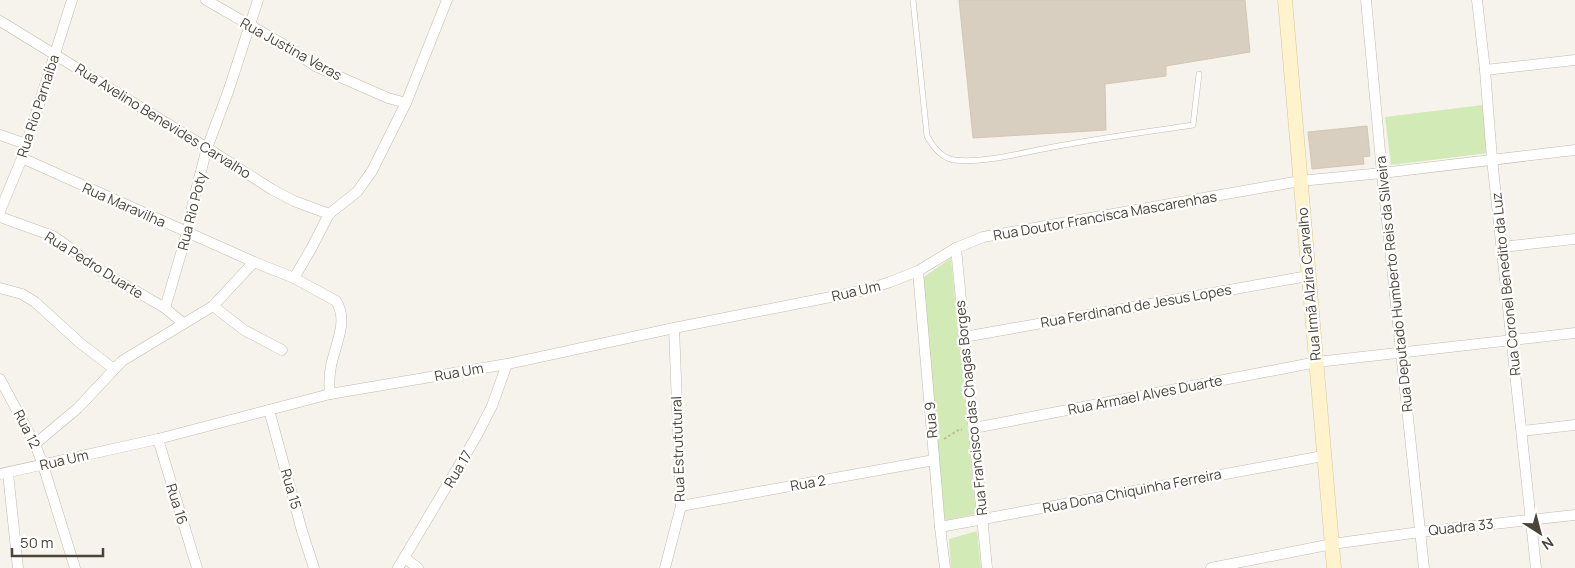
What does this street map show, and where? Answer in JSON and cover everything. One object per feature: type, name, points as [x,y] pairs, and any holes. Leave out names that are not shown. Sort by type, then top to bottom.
[{"type":"street","name":"Rua Rio Parnaíba","points":[[0,210],[22,158],[72,0]]},
{"type":"street","name":"Rua Justina Veras","points":[[206,0],[288,47],[316,66],[406,104]]},
{"type":"street","name":"Rua Rio Poty","points":[[165,308],[187,233],[207,148],[228,92],[258,0]]},
{"type":"street","points":[[330,394],[329,374],[341,332],[339,307],[336,301],[330,297],[294,278],[329,214],[357,192],[372,171],[406,104],[447,0]]},
{"type":"street","name":"Rua Irmã Alzira Carvalho","points":[[1285,0],[1334,568]]},
{"type":"street","name":"Rua Deputado Humberto Reis da Silveira","points":[[1366,0],[1382,173],[1424,568]]},
{"type":"street","name":"Rua Coronel Benedito da Luz","points":[[1477,0],[1492,159],[1536,568]]},
{"type":"street","name":"Rua Avelino Benevides Carvalho","points":[[0,21],[273,190],[294,201],[329,214]]},
{"type":"street","points":[[1485,70],[1575,60]]},
{"type":"street","points":[[0,135],[26,144]]},
{"type":"street","name":"Rua Doutor Francisca Mascarenhas","points":[[918,271],[956,248],[983,237],[1031,228],[1300,181],[1575,150]]},
{"type":"street","name":"Rua Maravilha","points":[[22,158],[187,233],[294,278]]},
{"type":"street","name":"Rua Pedro Duarte","points":[[0,216],[53,236],[89,264],[165,308],[183,323]]},
{"type":"street","points":[[1502,247],[1575,239]]},
{"type":"street","name":"Rua Francisco das Chagas Borges","points":[[956,248],[987,568]]},
{"type":"street","points":[[35,444],[78,408],[114,369],[132,354],[213,306],[254,262]]},
{"type":"street","name":"Rua Um","points":[[4,474],[158,439],[330,394],[507,364],[674,328],[866,290],[918,271]]},
{"type":"street","name":"Rua 9","points":[[918,271],[940,527],[946,568]]},
{"type":"street","name":"Rua Ferdinand de Jesus Lopes","points":[[964,337],[1308,276]]},
{"type":"street","points":[[0,288],[22,294],[35,302],[80,343],[114,369]]},
{"type":"street","points":[[213,306],[244,330],[282,350]]},
{"type":"street","name":"Rua Estrututural","points":[[664,568],[681,506],[674,328]]},
{"type":"street","name":"Rua Armael Alves Duarte","points":[[974,428],[1317,362],[1575,333]]},
{"type":"street","name":"Rua 17","points":[[398,568],[476,437],[492,406],[507,364]]},
{"type":"street","name":"Rua 12","points":[[0,379],[35,444],[44,465],[75,568]]},
{"type":"street","name":"Rua 15","points":[[269,410],[314,568]]},
{"type":"street","points":[[1522,431],[1575,425]]},
{"type":"street","name":"Rua 16","points":[[158,439],[197,568]]},
{"type":"street","name":"Rua Dona Chiquinha Ferreira","points":[[940,527],[1323,456]]},
{"type":"street","name":"Rua 2","points":[[681,506],[934,460]]},
{"type":"street","points":[[4,474],[18,568]]},
{"type":"street","name":"Quadra 33","points":[[1210,568],[1332,544],[1575,515]]},
{"type":"street","points":[[405,558],[418,568]]},
{"type":"lane","points":[[913,0],[927,136],[940,155],[953,160],[977,160],[1193,125],[1199,74]]},
{"type":"path","points":[[933,447],[960,429],[966,431],[974,428]]},
{"type":"green space","points":[[1483,105],[1488,153],[1391,165],[1385,117]]},
{"type":"green space","points":[[951,258],[976,514],[942,521],[921,279]]},
{"type":"green space","points":[[977,531],[981,568],[951,568],[949,539]]},
{"type":"building","points":[[959,0],[1245,0],[1250,52],[1166,66],[1166,76],[1105,84],[1106,130],[973,138]]},
{"type":"building","points":[[1367,126],[1370,156],[1363,157],[1364,164],[1312,169],[1308,132]]}]
